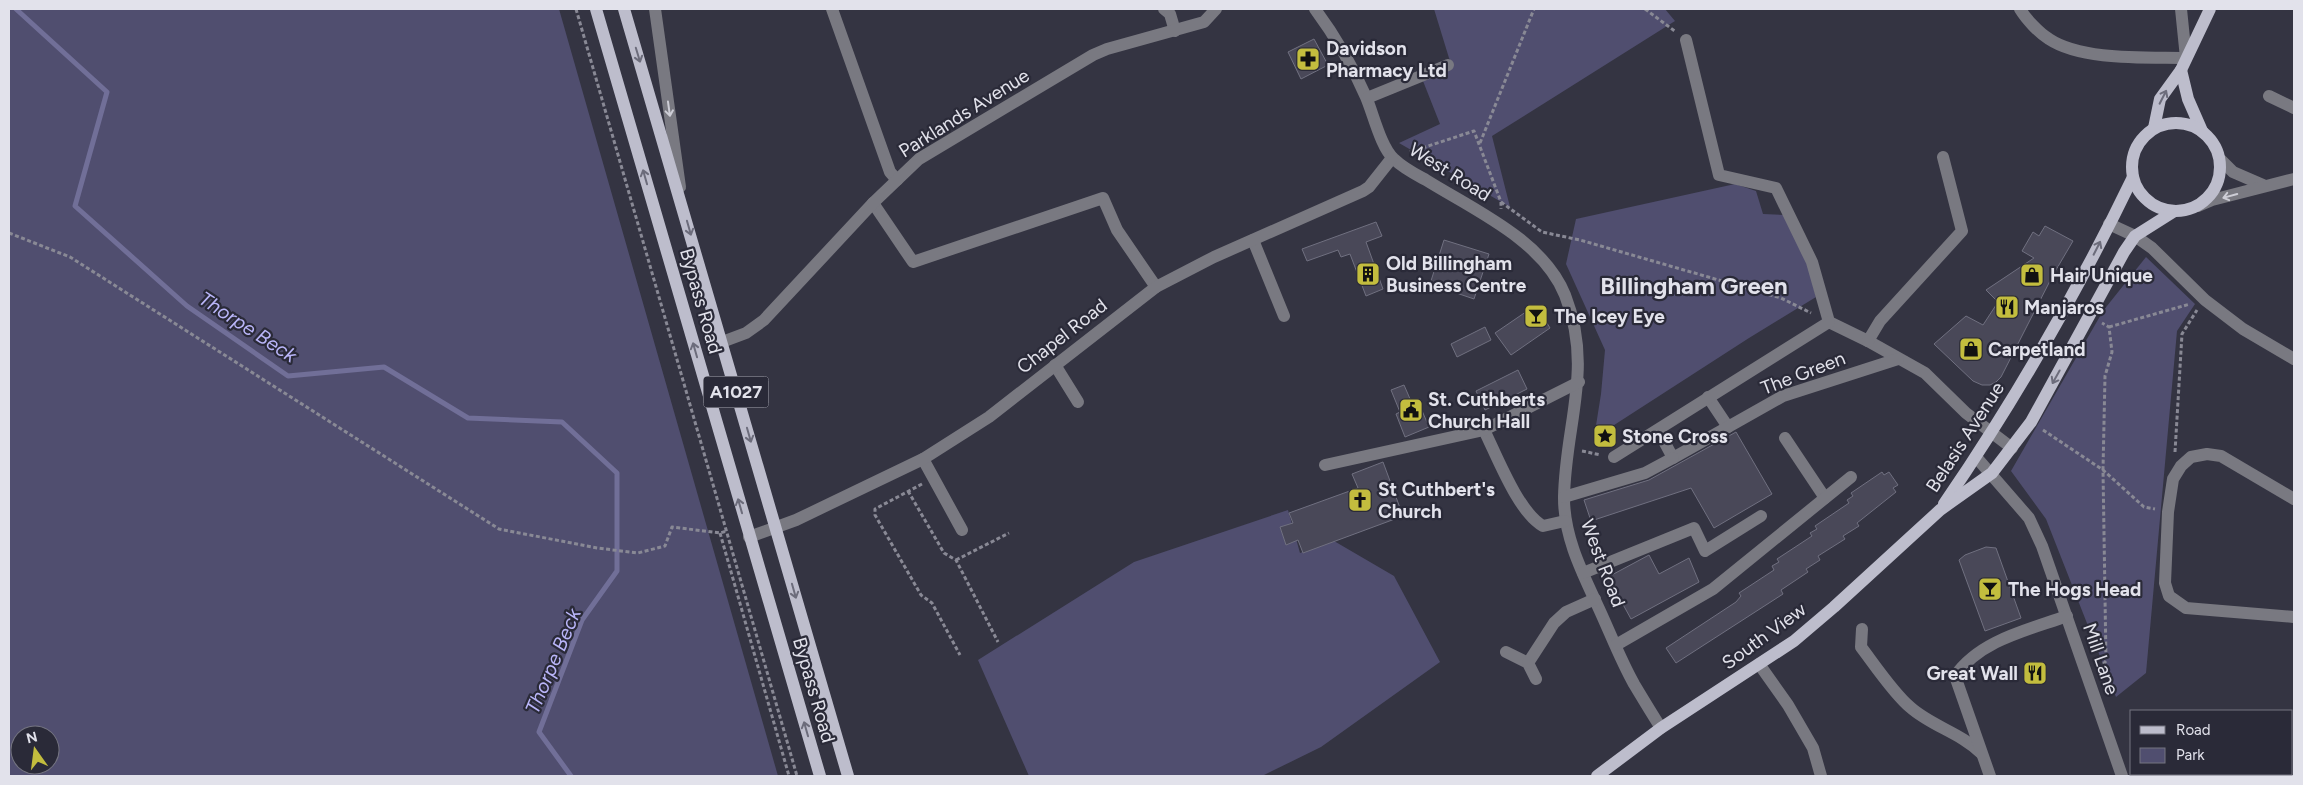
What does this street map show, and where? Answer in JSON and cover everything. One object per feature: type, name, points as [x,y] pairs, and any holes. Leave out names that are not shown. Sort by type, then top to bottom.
[{"type":"main road","name":"Bypass Road","points":[[596,9],[820,776]]},
{"type":"main road","name":"Bypass Road","points":[[624,9],[682,202],[848,776]]},
{"type":"main road","points":[[2154,128],[2160,99],[2183,64],[2210,9]]},
{"type":"main road","points":[[2183,64],[2188,99],[2202,131]]},
{"type":"main road","points":[[2154,128],[2166,124],[2179,123],[2191,125],[2211,138],[2221,160],[2221,173],[2217,186],[2209,198],[2198,206]]},
{"type":"main road","name":"Belasis Avenue","points":[[1940,510],[1994,432],[2072,298],[2133,177],[2132,162],[2136,149],[2143,137],[2154,128]]},
{"type":"main road","points":[[2133,177],[2138,190],[2147,201],[2159,208],[2173,212]]},
{"type":"main road","name":"Belasis Avenue","points":[[1940,510],[1992,473],[2031,422],[2124,252],[2135,236],[2173,212],[2186,211],[2198,206]]},
{"type":"main road","name":"South View","points":[[1597,776],[1661,728],[1794,641],[1940,510]]},
{"type":"street","name":"Bypass Road","points":[[655,9],[682,202]]},
{"type":"street","points":[[832,9],[890,172],[896,180]]},
{"type":"street","points":[[1164,9],[1170,14],[1175,31]]},
{"type":"street","name":"Parklands Avenue","points":[[722,342],[746,333],[764,320],[873,203],[919,160],[1093,55],[1107,49],[1204,22],[1216,9]]},
{"type":"street","points":[[1315,9],[1345,54],[1392,158]]},
{"type":"street","points":[[2020,9],[2049,40],[2083,53],[2183,64],[2181,9]]},
{"type":"street","points":[[1686,40],[1719,175],[1776,188],[1812,262],[1829,322],[1868,341],[1925,373],[1966,413],[1994,432],[2012,448]]},
{"type":"street","points":[[1366,98],[1448,65]]},
{"type":"street","points":[[2270,96],[2294,108]]},
{"type":"street","points":[[1868,341],[1880,321],[1962,231],[1943,157]]},
{"type":"street","name":"Chapel Road","points":[[749,537],[776,529],[923,459],[989,417],[1156,287],[1253,240],[1363,191],[1369,187],[1392,158]]},
{"type":"street","name":"West Road","points":[[1392,158],[1502,228],[1516,234],[1535,250],[1556,277],[1565,295],[1574,323],[1578,344],[1579,382],[1568,449],[1564,497],[1565,521],[1574,553],[1595,600],[1634,684],[1661,728]]},
{"type":"street","points":[[2221,160],[2233,172],[2263,185]]},
{"type":"street","points":[[2198,206],[2263,185],[2294,179]]},
{"type":"street","points":[[873,203],[913,262],[1103,198],[1117,230],[1156,287]]},
{"type":"street","points":[[2109,224],[2135,236],[2152,248],[2205,300],[2243,329],[2294,359]]},
{"type":"street","points":[[1253,240],[1284,316]]},
{"type":"street","name":"The Green","points":[[1614,457],[1829,322]]},
{"type":"street","name":"The Green","points":[[1564,497],[1644,473],[1783,396],[1898,359]]},
{"type":"street","points":[[1055,365],[1078,402]]},
{"type":"street","points":[[1325,465],[1484,430],[1579,382]]},
{"type":"street","points":[[1708,398],[1728,427]]},
{"type":"street","points":[[1484,430],[1522,507],[1536,522],[1543,526],[1565,521]]},
{"type":"street","points":[[1658,430],[1673,458]]},
{"type":"street","points":[[1786,438],[1825,498]]},
{"type":"street","points":[[2294,499],[2221,456],[2207,454],[2191,457],[2181,466],[2173,479],[2168,512],[2165,583],[2169,596],[2177,604],[2186,608],[2294,617]]},
{"type":"street","name":"Mill Lane","points":[[1976,457],[1992,473],[2029,518],[2042,546],[2122,776]]},
{"type":"street","points":[[923,459],[962,530]]},
{"type":"street","points":[[1616,645],[1713,589],[1851,477]]},
{"type":"street","points":[[1583,573],[1694,528],[1705,551],[1761,516]]},
{"type":"street","points":[[1528,663],[1554,622],[1566,612],[1595,600]]},
{"type":"street","points":[[1990,776],[1955,676],[1962,666],[1991,644],[2067,616]]},
{"type":"street","points":[[1862,630],[1861,647],[1909,707],[1972,744],[1982,754]]},
{"type":"street","points":[[1506,652],[1528,663],[1536,679]]},
{"type":"street","points":[[1759,664],[1788,705],[1813,748],[1821,776]]},
{"type":"path","points":[[576,9],[797,776]]},
{"type":"path","points":[[1480,144],[1534,9]]},
{"type":"path","points":[[1645,9],[1686,40]]},
{"type":"path","points":[[1392,158],[1474,131],[1501,202],[1502,228]]},
{"type":"path","points":[[1501,202],[1542,232],[1580,240],[1781,298],[1829,322]]},
{"type":"path","points":[[9,233],[70,257],[499,528],[597,548],[638,553],[665,546],[672,528],[720,533],[727,531]]},
{"type":"path","points":[[2108,328],[2205,300]]},
{"type":"path","points":[[2173,479],[2182,334],[2205,300]]},
{"type":"path","points":[[2088,680],[2106,660],[2103,470],[2105,376],[2112,352],[2108,328],[2090,315]]},
{"type":"path","points":[[2031,422],[2103,470],[2144,507],[2168,512]]},
{"type":"path","points":[[1568,449],[1614,457]]},
{"type":"path","points":[[933,478],[875,509],[875,515],[921,595],[932,604],[960,655]]},
{"type":"path","points":[[908,491],[944,553],[956,560],[998,642]]},
{"type":"path","points":[[720,533],[789,776]]},
{"type":"path","points":[[956,560],[1009,533]]},
{"type":"green space","points":[[9,9],[559,9],[778,776],[9,776]]},
{"type":"green space","points":[[1434,9],[1665,9],[1675,21],[1492,136],[1510,207],[1399,143],[1440,124],[1423,81],[1453,65],[1449,58]]},
{"type":"green space","name":"Billingham Green","points":[[1735,184],[1756,191],[1763,214],[1785,215],[1807,262],[1816,297],[1594,438],[1605,350],[1566,264],[1576,219]]},
{"type":"green space","points":[[2146,257],[2195,304],[2177,331],[2146,673],[2116,697],[2046,519],[2011,471],[2103,311]]},
{"type":"green space","points":[[1288,510],[1300,553],[1334,541],[1394,576],[1440,662],[1321,747],[1262,776],[1029,776],[978,660],[1134,562]]},
{"type":"building","name":"Davidson Pharmacy Ltd","points":[[1314,39],[1328,65],[1301,79],[1288,52]]},
{"type":"building","name":"Old Billingham Business Centre","points":[[1376,222],[1382,236],[1366,242],[1383,289],[1366,296],[1350,254],[1341,257],[1338,250],[1307,261],[1302,249]]},
{"type":"building","points":[[2045,226],[2073,241],[2053,275],[2001,377],[1990,385],[1982,385],[1973,381],[1934,344],[1966,316],[1983,325],[1998,302],[1986,290],[2034,258],[2022,251],[2033,232],[2039,236]]},
{"type":"building","points":[[1444,240],[1489,254],[1474,299],[1430,284]]},
{"type":"building","points":[[1536,305],[1550,328],[1511,355],[1495,333]]},
{"type":"building","points":[[1485,327],[1491,340],[1457,357],[1451,344]]},
{"type":"building","points":[[1518,370],[1527,389],[1485,410],[1476,391]]},
{"type":"building","name":"St. Cuthberts Church Hall","points":[[1404,385],[1414,408],[1420,406],[1429,427],[1405,437],[1396,414],[1400,412],[1391,390]]},
{"type":"building","points":[[1736,432],[1772,494],[1714,528],[1691,488],[1591,521],[1584,500],[1649,480]]},
{"type":"building","name":"St Cuthbert's Church","points":[[1383,462],[1403,516],[1303,553],[1298,540],[1286,545],[1280,527],[1293,523],[1289,513],[1358,488],[1352,474]]},
{"type":"building","points":[[1882,472],[1884,475],[1889,472],[1898,485],[1893,488],[1896,492],[1857,523],[1859,526],[1843,536],[1845,539],[1818,556],[1820,560],[1806,569],[1808,572],[1781,590],[1783,594],[1676,663],[1666,648],[1736,602],[1741,596],[1739,593],[1774,570],[1772,566],[1779,562],[1777,559],[1812,536],[1810,533],[1817,529],[1815,526],[1849,503],[1847,500],[1853,496],[1851,493]]},
{"type":"building","name":"The Hogs Head","points":[[1986,547],[1996,548],[2021,618],[1985,631],[1959,560],[1965,555]]},
{"type":"building","points":[[1649,555],[1659,574],[1689,558],[1699,582],[1631,619],[1608,577]]},
{"type":"waterway","name":"Thorpe Beck","points":[[16,9],[107,92],[75,206],[187,306],[288,376],[384,367],[468,418],[562,422],[617,473],[617,571],[582,620],[539,732],[571,776]]},
{"type":"place","name":"Davidson Pharmacy Ltd","points":[[1308,59]]},
{"type":"place","name":"Old Billingham Business Centre","points":[[1368,274]]},
{"type":"place","name":"Hair Unique","points":[[2032,275]]},
{"type":"place","name":"Manjaros","points":[[2007,307]]},
{"type":"place","name":"The Icey Eye","points":[[1536,316]]},
{"type":"place","name":"Carpetland","points":[[1971,349]]},
{"type":"place","name":"St. Cuthberts Church Hall","points":[[1411,410]]},
{"type":"place","name":"Stone Cross","points":[[1605,436]]},
{"type":"place","name":"St Cuthbert's Church","points":[[1360,500]]},
{"type":"place","name":"The Hogs Head","points":[[1990,589]]},
{"type":"place","name":"Great Wall","points":[[2035,673]]},
{"type":"district","name":"Billingham Green","points":[[1694,285]]}]
